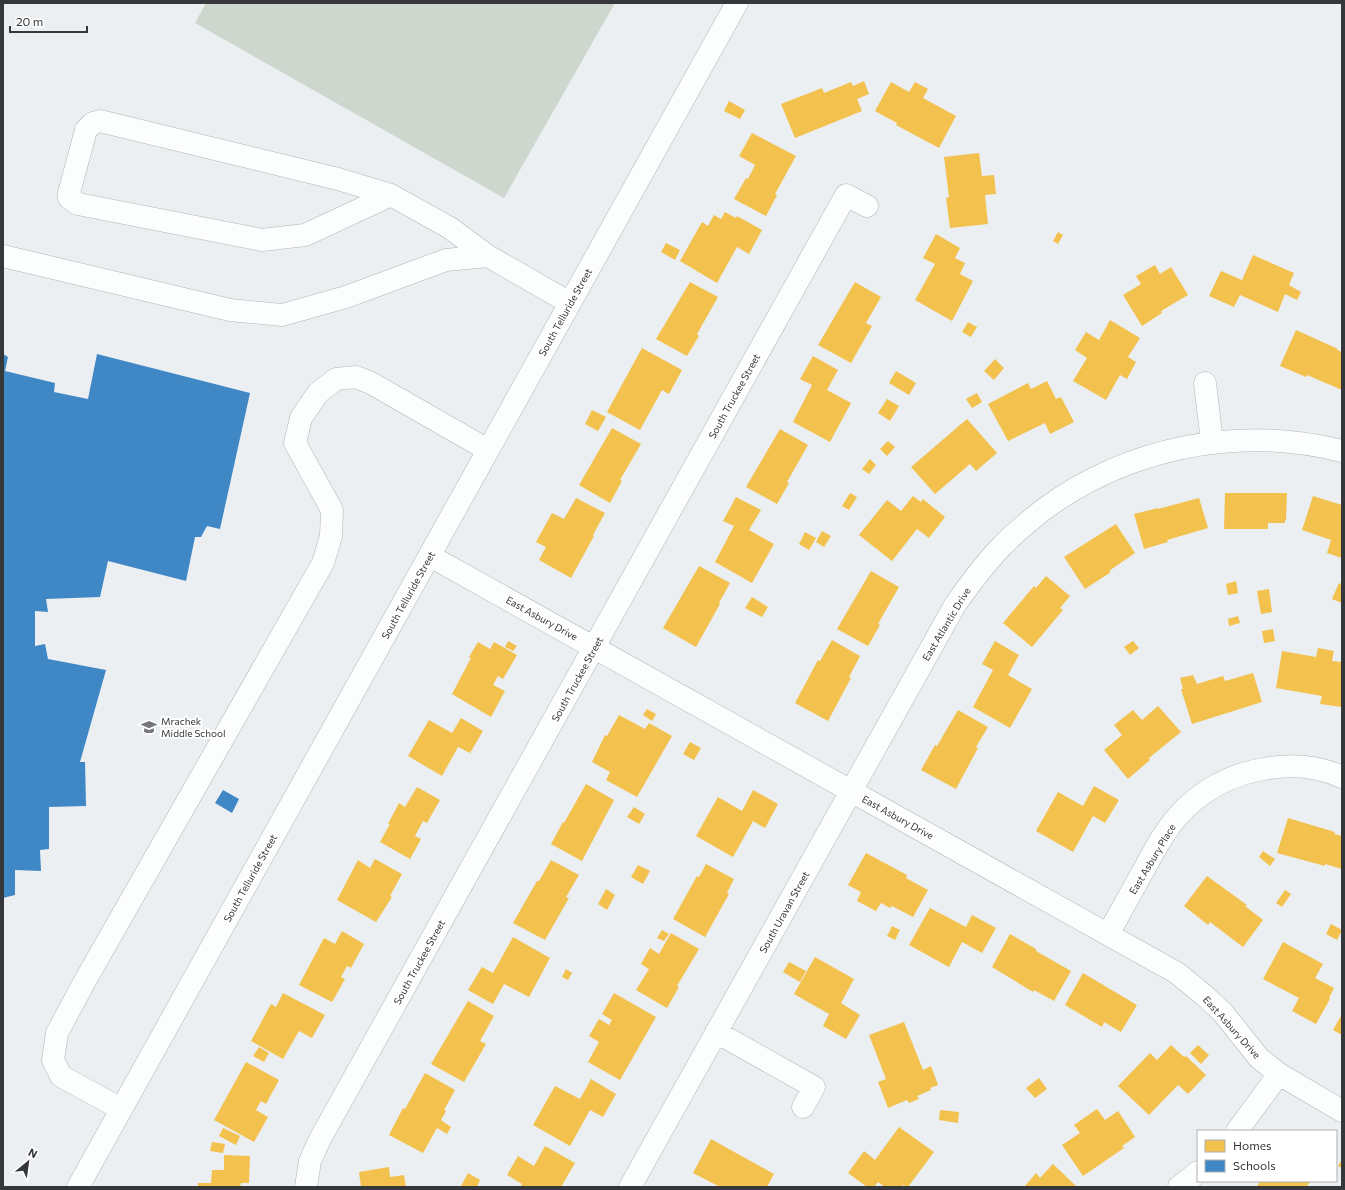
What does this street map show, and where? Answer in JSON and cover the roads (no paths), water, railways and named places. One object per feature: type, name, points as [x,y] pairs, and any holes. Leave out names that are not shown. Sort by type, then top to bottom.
[{"type":"street","name":"South Telluride Street","points":[[78,1187],[737,3]]},
{"type":"street","points":[[391,195],[305,235],[262,240],[78,204],[70,198],[69,193],[86,130],[93,123],[100,121],[338,179],[391,195],[450,228],[488,256],[570,303]]},
{"type":"street","name":"South Truckee Street","points":[[306,1187],[310,1162],[320,1139],[846,195],[866,206]]},
{"type":"street","points":[[3,256],[230,310],[282,315],[346,297],[446,260],[488,256]]},
{"type":"street","points":[[121,1109],[62,1076],[52,1060],[57,1033],[86,979],[324,563],[331,536],[332,510],[295,443],[301,418],[318,393],[336,379],[356,377],[371,383],[488,450]]},
{"type":"street","points":[[1205,384],[1212,442]]},
{"type":"street","name":"East Atlantic Drive","points":[[851,791],[955,605],[976,575],[1001,547],[1028,522],[1058,500],[1089,480],[1140,459],[1175,449],[1212,442],[1250,440],[1286,441],[1342,451]]},
{"type":"street","name":"East Asbury Drive","points":[[430,556],[1177,973],[1223,1013],[1259,1058],[1279,1074],[1342,1111]]},
{"type":"street","name":"East Asbury Place","points":[[1108,934],[1160,841],[1178,816],[1194,800],[1207,791],[1220,783],[1248,772],[1278,766],[1309,767],[1332,772],[1342,777]]},
{"type":"street","name":"South Uravan Street","points":[[630,1187],[851,791]]},
{"type":"street","points":[[716,1032],[814,1087],[803,1107]]},
{"type":"street","points":[[1238,1130],[1279,1074]]},
{"type":"street","points":[[1179,1187],[1197,1173]]},
{"type":"place","name":"Mrachek Middle School","points":[[149,727]]}]
